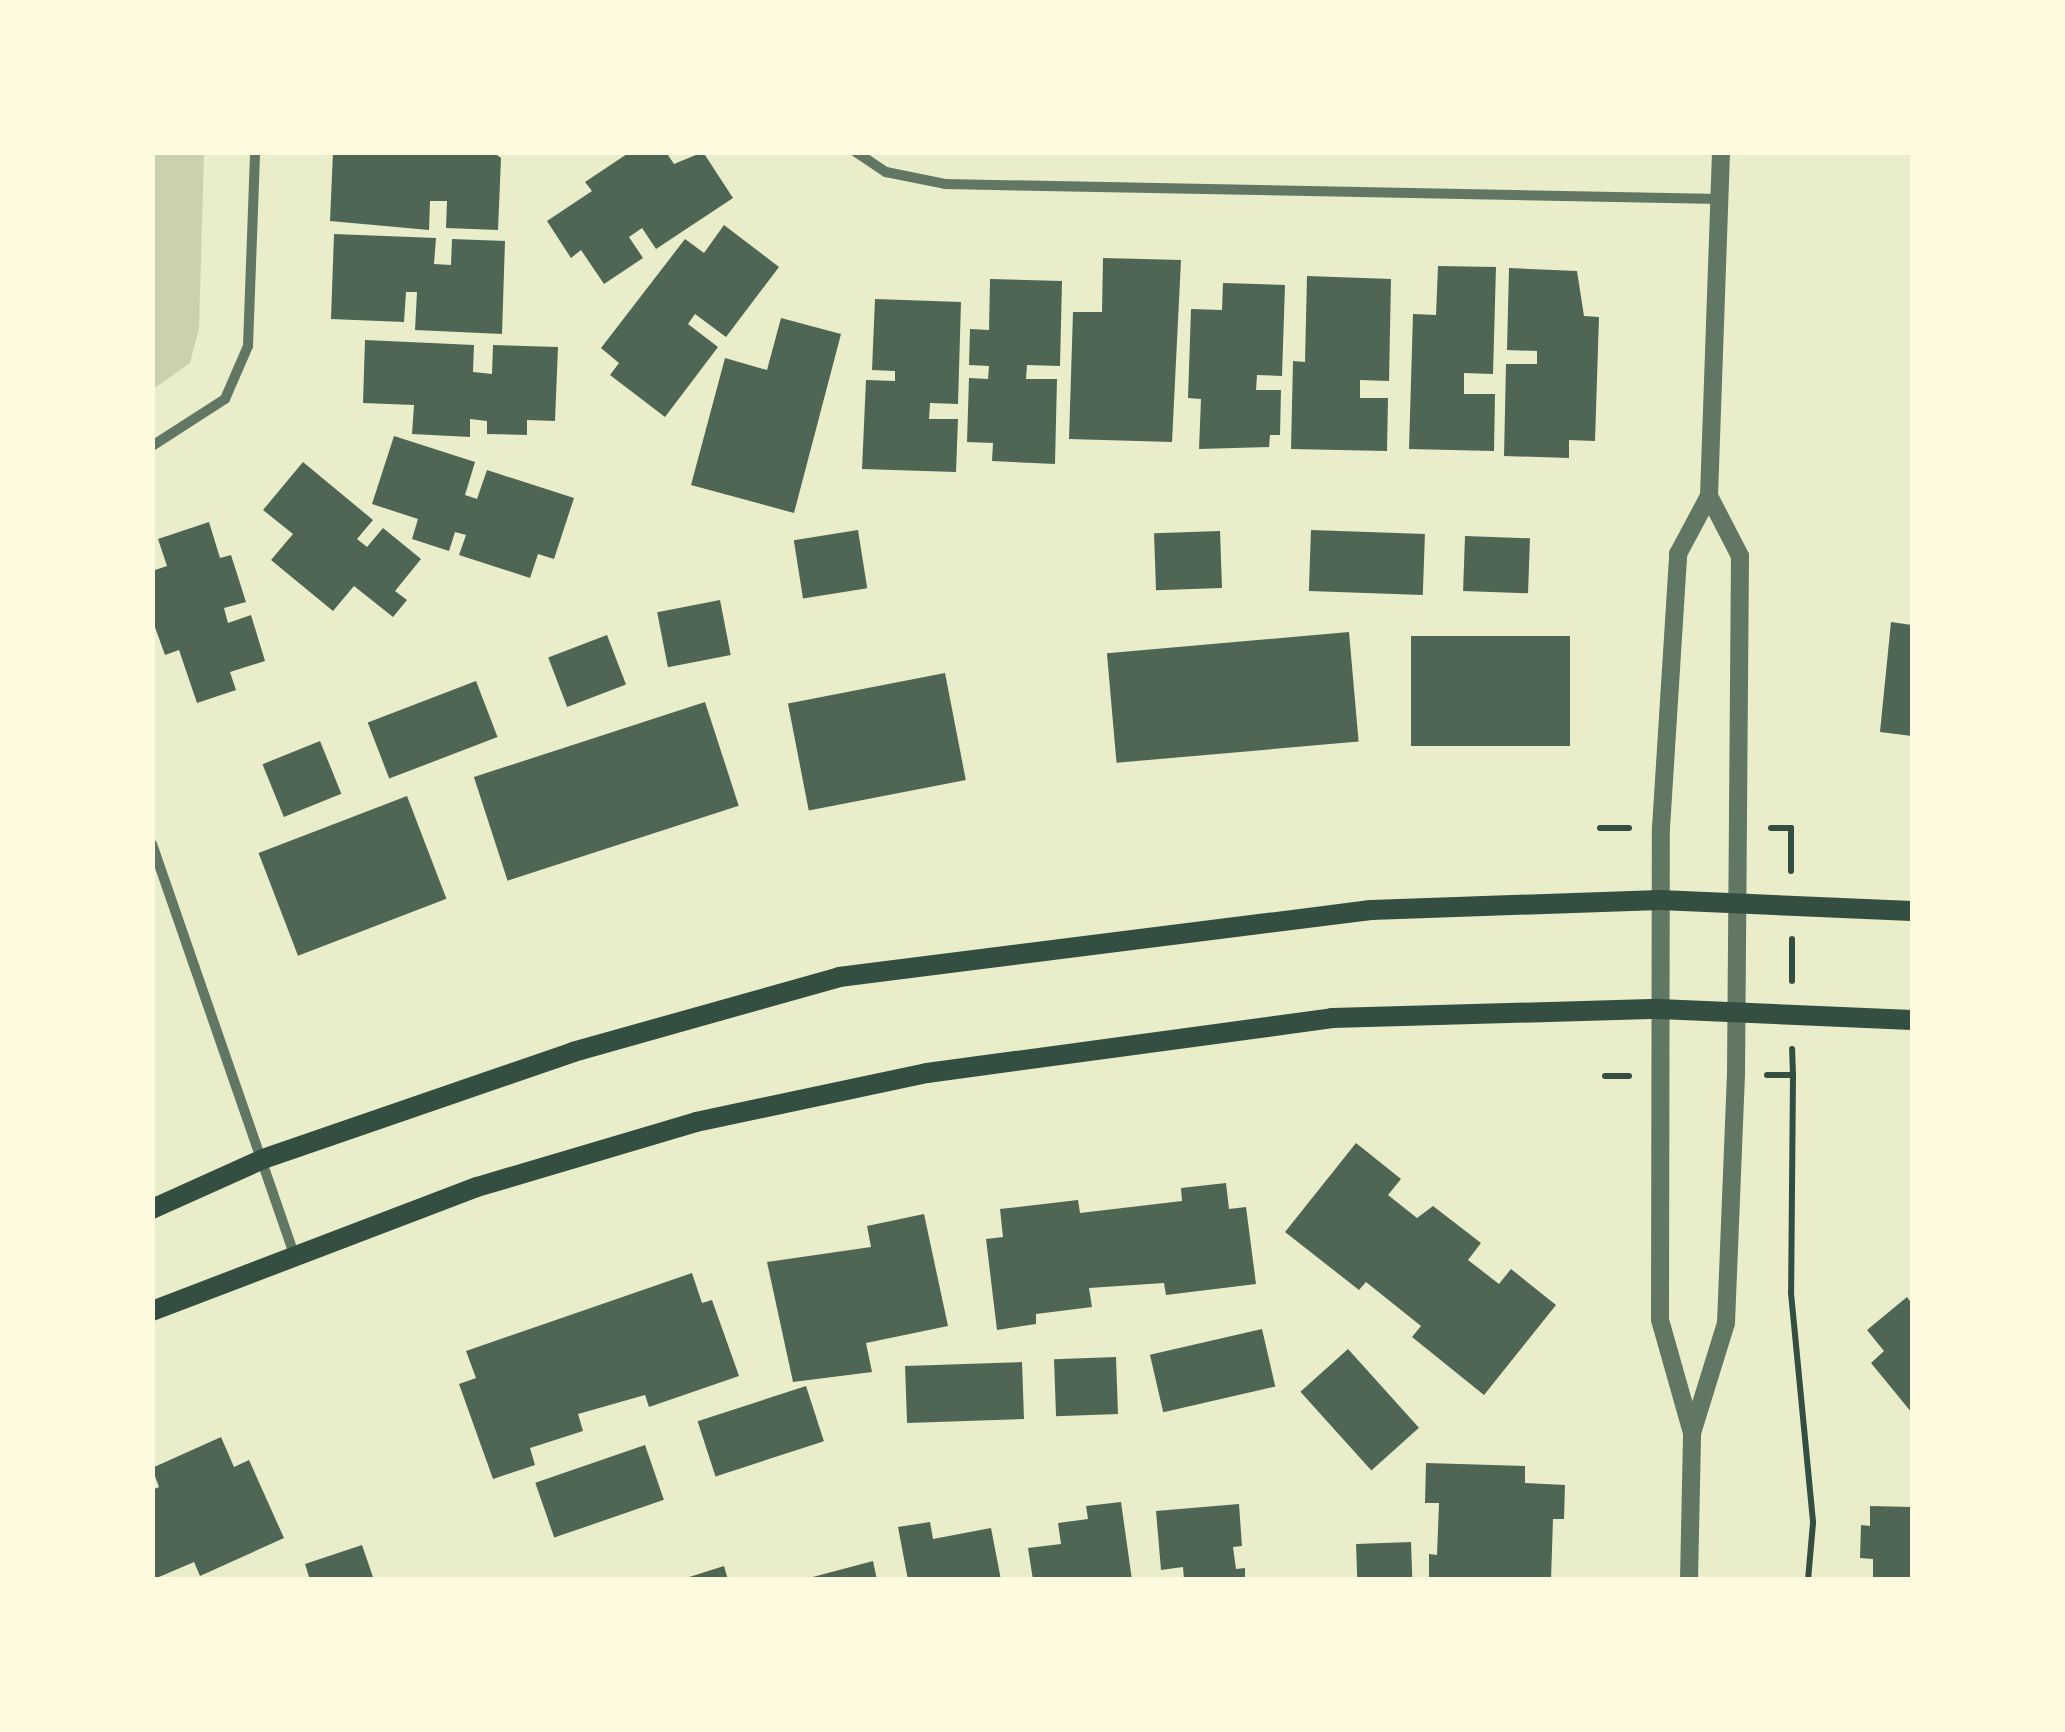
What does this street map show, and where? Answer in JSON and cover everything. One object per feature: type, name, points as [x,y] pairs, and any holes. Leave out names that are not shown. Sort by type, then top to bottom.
[{"type":"main road","points":[[152,1210],[263,1159],[625,1036],[839,977],[1371,910],[1660,900],[1912,911]]},
{"type":"main road","points":[[152,1311],[477,1187],[696,1122],[928,1073],[1332,1018],[1659,1009],[1912,1020]]},
{"type":"street","points":[[152,446],[225,399],[248,346],[255,152]]},
{"type":"street","points":[[856,152],[886,172],[945,184],[1720,199]]},
{"type":"street","points":[[1692,1433],[1660,1320],[1660,900],[1678,554],[1710,496],[1720,152]]},
{"type":"street","points":[[1689,1580],[1692,1433],[1726,1322],[1736,1012],[1740,556],[1710,496]]},
{"type":"street","points":[[152,844],[294,1254]]},
{"type":"path","points":[[1792,1075],[1791,1294],[1813,1523],[1808,1580]]},
{"type":"green space","points":[[153,152],[204,153],[199,328],[190,363],[153,389]]},
{"type":"building","points":[[333,152],[493,152],[501,158],[498,230],[446,228],[447,201],[430,201],[429,230],[330,221]]},
{"type":"building","points":[[630,152],[666,152],[674,164],[703,152],[733,198],[656,249],[642,228],[629,237],[643,258],[604,284],[581,250],[571,258],[547,221],[592,191],[585,182]]},
{"type":"building","points":[[724,225],[779,267],[726,337],[695,314],[688,324],[718,347],[665,417],[610,375],[619,363],[601,348],[685,239],[704,253]]},
{"type":"building","points":[[334,234],[436,238],[434,264],[451,265],[452,239],[505,241],[502,334],[415,330],[417,292],[406,292],[404,322],[331,319]]},
{"type":"building","points":[[1103,258],[1181,260],[1172,442],[1069,439],[1073,312],[1102,312]]},
{"type":"building","points":[[1438,266],[1496,267],[1493,374],[1464,373],[1464,394],[1495,394],[1494,451],[1409,449],[1413,314],[1436,315]]},
{"type":"building","points":[[1509,268],[1577,271],[1584,316],[1599,317],[1595,441],[1569,440],[1569,458],[1504,456],[1506,364],[1537,364],[1537,351],[1507,350]]},
{"type":"building","points":[[1307,276],[1391,279],[1389,381],[1360,380],[1360,398],[1388,398],[1387,451],[1291,449],[1293,361],[1305,362]]},
{"type":"building","points":[[990,279],[1062,281],[1060,366],[1027,365],[1026,379],[1057,379],[1055,464],[992,461],[993,443],[967,442],[969,378],[988,379],[989,366],[969,365],[970,329],[989,330]]},
{"type":"building","points":[[1223,283],[1285,285],[1282,376],[1257,375],[1256,390],[1281,390],[1280,435],[1270,435],[1269,447],[1199,449],[1201,399],[1188,398],[1191,309],[1222,310]]},
{"type":"building","points":[[875,299],[961,302],[958,404],[930,403],[929,419],[958,419],[956,472],[862,469],[866,380],[895,381],[895,371],[872,370]]},
{"type":"building","points":[[781,318],[841,334],[794,513],[691,485],[725,358],[767,370]]},
{"type":"building","points":[[365,340],[474,345],[473,372],[492,374],[493,345],[558,347],[555,421],[527,420],[527,435],[487,434],[487,421],[470,419],[470,437],[412,434],[414,405],[363,403]]},
{"type":"building","points":[[394,436],[475,462],[465,495],[477,499],[487,470],[574,498],[554,559],[538,554],[530,578],[459,555],[466,535],[455,532],[449,551],[412,539],[418,519],[372,504]]},
{"type":"building","points":[[303,462],[373,520],[357,539],[367,547],[383,528],[421,559],[395,591],[407,600],[393,617],[354,586],[333,611],[271,560],[293,534],[263,510]]},
{"type":"building","points":[[209,522],[220,558],[231,555],[246,602],[224,608],[228,623],[251,615],[265,661],[230,672],[236,690],[197,703],[179,650],[165,655],[152,619],[152,571],[167,566],[158,539]]},
{"type":"building","points":[[858,530],[867,588],[803,598],[794,540]]},
{"type":"building","points":[[1311,530],[1425,534],[1423,595],[1309,591]]},
{"type":"building","points":[[1220,531],[1222,588],[1156,590],[1154,533]]},
{"type":"building","points":[[1465,536],[1530,538],[1528,593],[1463,591]]},
{"type":"building","points":[[720,600],[731,655],[668,667],[657,612]]},
{"type":"building","points":[[1891,622],[1912,625],[1912,736],[1880,732]]},
{"type":"building","points":[[1349,632],[1359,742],[1117,763],[1107,653]]},
{"type":"building","points":[[607,635],[626,684],[567,707],[548,658]]},
{"type":"building","points":[[1411,636],[1570,636],[1570,746],[1411,746]]},
{"type":"building","points":[[945,673],[966,780],[809,811],[788,704]]},
{"type":"building","points":[[476,681],[498,737],[389,779],[368,723]]},
{"type":"building","points":[[705,702],[739,806],[508,881],[474,777]]},
{"type":"building","points":[[320,741],[341,794],[284,817],[263,764]]},
{"type":"building","points":[[407,796],[446,899],[298,956],[259,853]]},
{"type":"building","points":[[1356,1143],[1401,1179],[1388,1195],[1417,1218],[1433,1206],[1481,1243],[1468,1260],[1499,1284],[1511,1269],[1556,1305],[1484,1395],[1412,1337],[1421,1326],[1366,1282],[1359,1290],[1285,1232]]},
{"type":"building","points":[[1226,1183],[1229,1209],[1246,1207],[1256,1284],[1166,1295],[1164,1283],[1089,1288],[1092,1307],[1036,1314],[1036,1324],[997,1330],[986,1239],[1003,1237],[1000,1209],[1078,1200],[1080,1213],[1182,1201],[1181,1188]]},
{"type":"building","points":[[924,1214],[948,1326],[866,1343],[872,1372],[793,1382],[767,1262],[871,1247],[867,1226]]},
{"type":"building","points":[[692,1273],[702,1303],[712,1300],[739,1376],[649,1407],[645,1395],[578,1414],[583,1431],[530,1448],[535,1465],[493,1479],[459,1384],[476,1378],[466,1351]]},
{"type":"building","points":[[1907,1297],[1912,1304],[1912,1413],[1871,1363],[1884,1351],[1867,1330]]},
{"type":"building","points":[[1262,1329],[1275,1386],[1163,1412],[1150,1355]]},
{"type":"building","points":[[1348,1349],[1419,1428],[1371,1471],[1300,1392]]},
{"type":"building","points":[[1116,1357],[1118,1414],[1056,1416],[1054,1359]]},
{"type":"building","points":[[1022,1362],[1024,1419],[907,1423],[905,1366]]},
{"type":"building","points":[[806,1386],[824,1441],[716,1476],[698,1421]]},
{"type":"building","points":[[221,1437],[234,1467],[249,1460],[284,1538],[200,1576],[194,1562],[152,1580],[152,1490],[159,1487],[152,1468]]},
{"type":"building","points":[[645,1445],[664,1500],[554,1538],[535,1483]]},
{"type":"building","points":[[1426,1463],[1525,1466],[1525,1483],[1565,1485],[1564,1519],[1553,1519],[1551,1580],[1429,1580],[1429,1554],[1437,1555],[1439,1503],[1425,1503]]},
{"type":"building","points":[[1121,1502],[1132,1580],[1033,1580],[1028,1548],[1061,1544],[1058,1523],[1088,1519],[1086,1506]]},
{"type":"building","points":[[1239,1504],[1242,1546],[1233,1547],[1236,1569],[1245,1568],[1245,1580],[1184,1580],[1183,1567],[1161,1570],[1156,1511]]},
{"type":"building","points":[[1870,1506],[1912,1507],[1912,1580],[1873,1580],[1873,1559],[1860,1558],[1861,1525],[1870,1526]]},
{"type":"building","points":[[930,1522],[933,1539],[991,1528],[1001,1580],[908,1580],[898,1527]]},
{"type":"building","points":[[1411,1542],[1412,1580],[1357,1580],[1356,1544]]},
{"type":"building","points":[[362,1545],[374,1580],[310,1580],[305,1564]]},
{"type":"building","points":[[873,1561],[877,1580],[809,1580],[809,1578]]},
{"type":"building","points":[[724,1566],[728,1580],[683,1580],[683,1579]]}]
